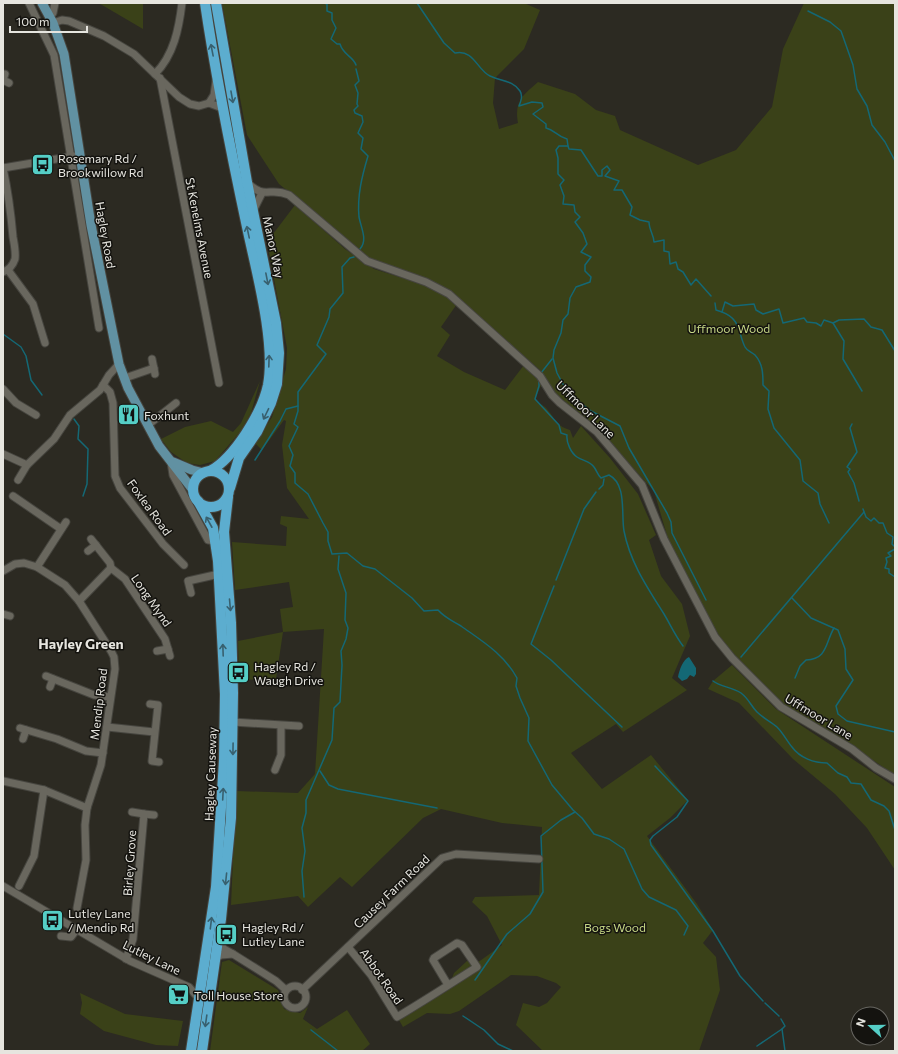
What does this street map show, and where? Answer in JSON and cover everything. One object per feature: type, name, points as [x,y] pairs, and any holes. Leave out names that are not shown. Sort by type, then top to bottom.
[{"type":"highway","name":"Manor Way","points":[[205,3],[222,108],[259,282],[270,359],[268,385],[256,416],[227,460],[207,472]]},
{"type":"highway","name":"Manor Way","points":[[216,3],[247,182],[276,323],[278,372],[272,403],[257,432],[239,458],[229,492]]},
{"type":"highway","points":[[207,472],[218,472],[224,476],[229,492],[215,506],[203,504],[198,501],[193,490],[194,482],[207,472]]},
{"type":"highway","name":"Hagley Causeway","points":[[202,1051],[219,941],[231,818],[233,722],[231,623],[224,532],[229,492]]},
{"type":"highway","name":"Hagley Causeway","points":[[191,1051],[204,976],[219,857],[224,760],[225,694],[216,541],[213,528],[198,501]]},
{"type":"main road","name":"Hagley Road","points":[[42,3],[51,19],[64,54],[91,225],[119,364],[159,446],[193,490]]},
{"type":"main road","name":"Hagley Road","points":[[171,460],[192,470],[207,472]]},
{"type":"street","name":"Hagley Road","points":[[29,3],[54,55],[98,328]]},
{"type":"street","points":[[55,3],[51,19],[68,21],[104,36],[134,54],[179,97],[190,104],[199,106],[209,104],[222,108]]},
{"type":"street","points":[[158,76],[173,44],[182,3]]},
{"type":"street","name":"St Kenelms Avenue","points":[[158,76],[219,384]]},
{"type":"street","points":[[209,104],[214,95],[217,76]]},
{"type":"street","points":[[45,344],[33,304],[6,271],[15,259],[15,250],[11,210],[3,168],[81,155]]},
{"type":"street","points":[[247,182],[256,191],[262,193],[254,206],[253,212]]},
{"type":"street","name":"Uffmoor Lane","points":[[262,193],[282,192],[289,195],[367,261],[426,282],[450,294],[509,347],[540,376],[552,395],[560,403],[597,432],[642,485],[664,539],[715,637],[724,649],[781,707],[852,749],[876,768],[895,779]]},
{"type":"street","points":[[95,307],[106,304]]},
{"type":"street","points":[[125,378],[154,371],[152,359]]},
{"type":"street","points":[[18,480],[26,465],[54,439],[70,415],[100,390],[109,375],[119,364]]},
{"type":"street","name":"Foxlea Road","points":[[103,385],[110,392],[113,403],[115,476],[120,488],[163,544],[184,565]]},
{"type":"street","points":[[3,389],[16,403],[36,414]]},
{"type":"street","points":[[148,425],[176,403]]},
{"type":"street","points":[[3,454],[26,465]]},
{"type":"street","points":[[171,460],[173,475],[208,540],[216,541]]},
{"type":"street","points":[[13,496],[61,529]]},
{"type":"street","points":[[37,567],[66,522]]},
{"type":"street","name":"Long Mynd","points":[[90,539],[110,563],[111,568],[116,570],[128,584],[165,639],[169,652],[157,651]]},
{"type":"street","points":[[88,551],[96,545]]},
{"type":"street","name":"Mendip Road","points":[[3,571],[10,566],[20,563],[37,567],[65,585],[79,601],[114,657],[115,669],[103,753],[87,808],[85,825],[86,860],[77,908]]},
{"type":"street","points":[[79,601],[111,568]]},
{"type":"street","points":[[188,581],[219,574]]},
{"type":"street","points":[[182,575],[188,581],[191,593]]},
{"type":"street","points":[[50,688],[50,678],[94,695],[110,697]]},
{"type":"street","points":[[150,704],[158,705],[152,761],[159,762]]},
{"type":"street","points":[[233,722],[299,726]]},
{"type":"street","points":[[275,770],[281,755],[282,726]]},
{"type":"street","points":[[107,727],[154,732]]},
{"type":"street","points":[[23,739],[23,729],[56,739],[86,751],[103,753]]},
{"type":"street","points":[[3,781],[44,790],[87,808]]},
{"type":"street","points":[[19,886],[34,856],[44,790]]},
{"type":"street","name":"Birley Grove","points":[[132,812],[154,815]]},
{"type":"street","name":"Birley Grove","points":[[126,959],[133,939],[144,814]]},
{"type":"street","name":"Causey Farm Road","points":[[302,990],[437,862],[448,856],[456,854],[539,859]]},
{"type":"street","name":"Lutley Lane","points":[[3,886],[77,928],[126,959],[189,987],[200,1000]]},
{"type":"street","points":[[61,936],[71,937],[77,928]]},
{"type":"street","points":[[219,941],[224,949],[252,965],[286,990]]},
{"type":"street","points":[[457,943],[462,945],[477,967],[448,986],[433,960],[457,943]]},
{"type":"street","name":"Abbot Road","points":[[348,947],[371,976],[397,1017],[448,986]]},
{"type":"street","points":[[216,958],[221,955],[233,954]]},
{"type":"street","name":"Lutley Lane","points":[[189,987],[204,976]]},
{"type":"street","points":[[293,986],[302,990],[306,997],[301,1006],[294,1008],[285,1002],[284,997],[286,990],[293,986]]},
{"type":"green space","points":[[98,3],[143,3],[143,29],[102,5]]},
{"type":"green space","name":"Uffmoor Wood","points":[[222,3],[524,3],[540,10],[524,49],[495,78],[493,103],[499,129],[518,123],[517,109],[521,99],[538,82],[575,94],[596,110],[615,116],[620,130],[698,165],[736,150],[772,107],[783,49],[804,3],[895,3],[895,775],[840,738],[782,704],[736,658],[709,622],[671,549],[654,491],[593,424],[554,393],[540,370],[450,292],[373,261],[359,253],[320,217],[279,184],[247,135]]},
{"type":"green space","name":"Bogs Wood","points":[[295,205],[345,249],[374,269],[428,286],[446,295],[457,304],[441,327],[450,335],[437,356],[464,372],[505,390],[524,365],[542,383],[535,399],[545,407],[561,426],[570,430],[573,438],[581,426],[610,458],[638,494],[656,535],[649,540],[661,576],[682,604],[690,636],[672,678],[687,690],[623,732],[616,724],[571,753],[602,789],[651,755],[688,800],[670,818],[647,836],[697,904],[713,930],[703,943],[716,957],[720,990],[699,1051],[543,1051],[516,1025],[523,1003],[539,1007],[547,1003],[561,987],[556,983],[537,976],[511,975],[459,1011],[450,1014],[427,1013],[403,1027],[399,1020],[447,991],[454,973],[467,961],[477,963],[502,945],[487,916],[472,902],[475,897],[539,895],[542,827],[502,823],[441,809],[423,818],[352,887],[340,877],[308,907],[298,896],[231,905],[236,791],[298,793],[315,774],[324,629],[283,632],[280,609],[293,607],[289,582],[235,590],[232,542],[286,546],[287,527],[280,524],[281,516],[309,519],[287,488],[282,445],[286,421],[284,420],[262,450],[255,443],[272,417],[286,369],[287,348],[267,242]]},
{"type":"green space","points":[[260,381],[251,413],[241,431],[215,461],[200,465],[187,463],[171,452],[161,439],[185,427],[211,421],[233,432],[241,423]]},
{"type":"green space","points":[[283,632],[276,679],[239,680],[238,641]]},
{"type":"green space","points":[[732,665],[776,709],[895,787],[895,870],[867,828],[835,794],[793,759],[739,703],[708,689],[713,681]]},
{"type":"green space","points":[[229,960],[278,990],[284,1009],[300,1013],[308,1007],[303,1019],[317,1029],[347,1010],[370,1044],[362,1051],[210,1051],[222,962]]},
{"type":"green space","points":[[80,993],[125,1014],[183,1021],[178,1046],[156,1045],[104,1031],[80,1014],[82,1003]]},
{"type":"water","points":[[689,657],[696,668],[696,674],[694,677],[690,675],[687,679],[682,681],[678,677],[679,672],[683,663]]},
{"type":"waterway","points":[[324,3],[327,4],[327,11],[332,13],[332,20],[336,28],[331,39],[337,44],[340,44],[343,51],[353,59],[356,65]]},
{"type":"waterway","points":[[417,3],[444,43],[455,53],[467,54],[490,76],[517,87],[521,95],[519,106],[532,102],[542,103],[543,107],[533,114],[546,124],[546,128],[567,139],[568,146],[559,146],[556,150],[558,158],[558,174],[564,180],[560,185],[564,196],[563,204],[574,205],[575,212],[580,217],[575,222],[583,233],[587,244],[581,252],[591,257],[585,265],[585,271],[591,277],[590,282],[576,287],[570,298],[568,314],[563,320],[561,333],[554,350],[553,358],[557,373],[570,397]]},
{"type":"waterway","points":[[808,11],[830,22],[841,31],[853,65],[857,89],[867,106],[872,125],[885,142],[895,161]]},
{"type":"waterway","points":[[356,69],[359,81],[355,85],[358,93],[358,106],[354,110],[355,113],[362,116],[363,122],[358,133],[363,138],[361,149],[368,156],[359,194],[359,217],[364,238],[364,242],[360,249]]},
{"type":"waterway","points":[[568,146],[569,149],[581,150],[598,176],[602,176],[602,170],[607,166],[610,170],[605,176],[619,181],[614,190],[622,190],[632,207],[630,215],[640,220],[649,222],[654,242],[664,240],[664,251],[669,252],[670,264],[676,262],[678,269],[683,272],[691,285],[696,279],[711,296]]},
{"type":"waterway","points":[[354,257],[350,258],[342,267],[343,293],[330,309],[329,317],[317,345],[326,354],[298,392],[298,411],[294,424],[298,427],[289,446],[293,455],[290,466],[295,473],[295,483],[308,494],[328,532],[328,541],[332,554],[347,553],[363,566],[375,569],[412,598],[424,611],[438,610],[485,643],[506,662],[517,678],[516,686],[529,718],[528,741],[552,785],[573,810],[582,818],[594,834],[609,839],[624,849],[642,889],[649,897],[676,910],[688,926],[684,935]]},
{"type":"waterway","points":[[715,303],[716,310],[722,312],[725,302],[733,306],[754,304],[756,310],[763,314],[779,309],[783,323],[804,318],[807,322],[816,323],[821,326],[824,320],[833,323],[839,320],[864,319],[871,327],[882,330],[895,351]]},
{"type":"waterway","points":[[722,312],[733,318],[736,322],[745,347],[755,355],[760,362],[763,373],[763,385],[769,391],[768,409],[774,428],[800,460],[803,481],[818,493],[820,504],[829,523]]},
{"type":"waterway","points":[[833,323],[844,341],[843,359],[862,391]]},
{"type":"waterway","points":[[3,334],[21,347],[26,356],[31,380],[42,395]]},
{"type":"waterway","points":[[541,373],[552,359]]},
{"type":"waterway","points":[[539,381],[535,399],[559,425],[561,433],[567,435],[568,444],[573,453],[577,457],[592,465],[601,478],[609,475],[615,479],[619,485],[622,500],[624,531],[630,553],[645,584],[683,646]]},
{"type":"waterway","points":[[577,400],[591,411],[620,426],[629,448],[667,513],[671,522],[672,533],[706,600]]},
{"type":"waterway","points":[[255,460],[286,409],[298,406]]},
{"type":"waterway","points":[[74,419],[79,426],[78,439],[88,449],[87,484],[83,496]]},
{"type":"waterway","points":[[852,424],[850,428],[857,452],[847,467],[850,469],[848,472],[854,483],[859,501]]},
{"type":"waterway","points":[[599,489],[603,485],[604,479]]},
{"type":"waterway","points":[[556,580],[584,509],[596,492]]},
{"type":"waterway","points":[[863,509],[866,517],[871,521],[874,518],[879,523],[883,523],[887,533],[893,537],[892,544],[895,547]]},
{"type":"waterway","points":[[741,657],[864,512]]},
{"type":"waterway","points":[[895,549],[888,553],[891,556],[886,558],[887,562],[885,568],[889,569],[889,573],[895,577]]},
{"type":"waterway","points":[[304,897],[302,871],[305,851],[302,828],[306,813],[306,800],[332,740],[334,708],[340,702],[342,665],[341,651],[346,639],[348,628],[345,620],[346,593],[338,569],[339,556]]},
{"type":"waterway","points":[[554,586],[531,644],[551,660],[622,727]]},
{"type":"waterway","points":[[792,598],[811,618],[838,630],[845,649],[846,669],[853,680],[836,706],[838,714],[847,721],[895,732]]},
{"type":"waterway","points":[[795,678],[800,666],[806,660],[818,657],[822,653],[834,628]]},
{"type":"waterway","points":[[713,681],[744,695],[757,712],[777,727],[795,751],[803,757],[812,761],[827,763],[838,773],[847,777],[851,783],[861,784],[871,800],[884,806],[889,811],[895,830]]},
{"type":"waterway","points":[[655,766],[688,801],[677,817],[653,836],[650,840],[651,845],[713,931],[740,976],[763,1001]]},
{"type":"waterway","points":[[320,771],[329,785],[338,789],[437,808]]},
{"type":"waterway","points":[[475,980],[507,934],[530,914],[543,892],[541,836],[561,820],[575,812]]},
{"type":"waterway","points":[[765,1003],[779,1016]]},
{"type":"waterway","points":[[463,1016],[484,1030],[498,1044],[513,1051]]},
{"type":"waterway","points":[[781,1019],[785,1026],[782,1029],[785,1051]]},
{"type":"waterway","points":[[757,1046],[782,1029]]},
{"type":"waterway","points":[[311,1030],[338,1051]]},
{"type":"place","name":"Rosemary Rd / Brookwillow Rd","points":[[42,165]]},
{"type":"place","name":"Foxhunt","points":[[129,415]]},
{"type":"place","name":"Hagley Rd / Waugh Drive","points":[[238,673]]},
{"type":"place","name":"Lutley Lane / Mendip Rd","points":[[53,920]]},
{"type":"place","name":"Hagley Rd / Lutley Lane","points":[[226,934]]},
{"type":"place","name":"Toll House Store","points":[[178,995]]},
{"type":"district","name":"Hayley Green","points":[[81,643]]}]
